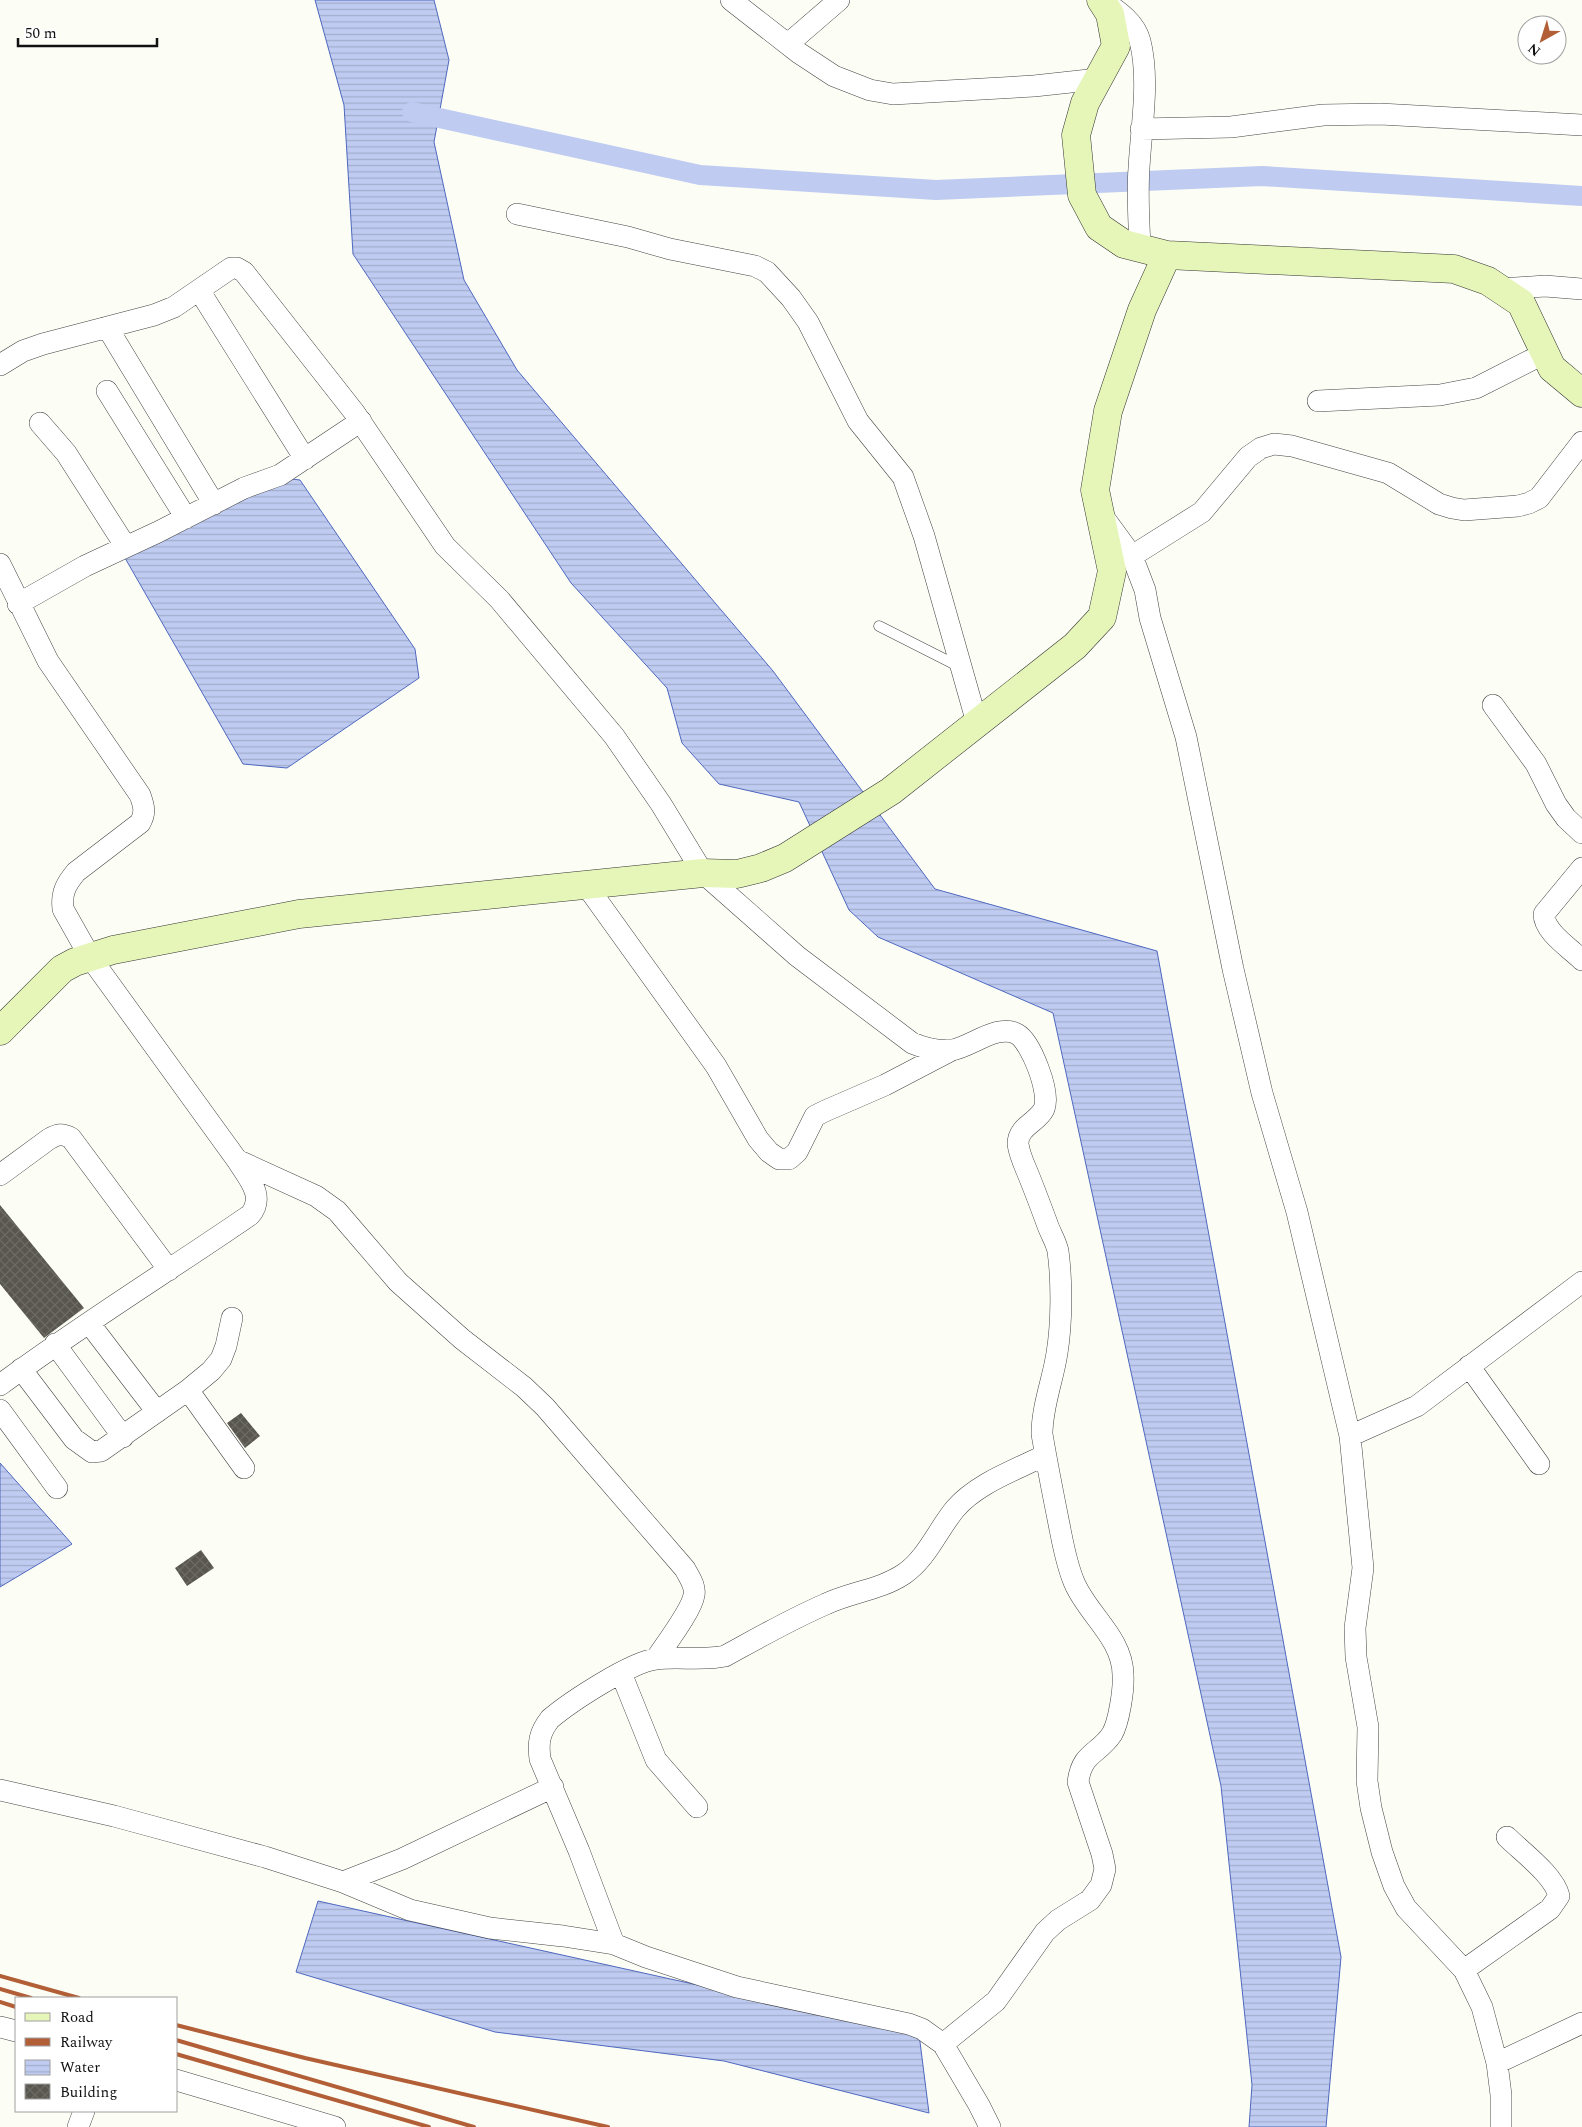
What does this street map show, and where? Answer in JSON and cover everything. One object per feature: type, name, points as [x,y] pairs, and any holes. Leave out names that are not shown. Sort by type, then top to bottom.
[{"type":"main road","points":[[1108,2],[1116,46],[1085,103],[1076,134],[1082,194],[1099,227],[1124,244],[1167,255],[1454,269],[1488,281],[1521,303],[1552,368],[1582,393]]},
{"type":"main road","points":[[0,1031],[62,969],[75,962],[113,950],[299,914],[703,873],[737,874],[761,868],[785,858],[891,791],[1074,646],[1102,617],[1112,571],[1095,490],[1108,411],[1142,310],[1167,255]]},
{"type":"street","points":[[730,0],[834,76],[870,90],[893,94],[1034,86],[1098,79]]},
{"type":"street","points":[[788,44],[839,0]]},
{"type":"street","points":[[1108,2],[1124,15],[1133,26],[1140,41],[1144,86],[1138,196],[1140,248]]},
{"type":"street","points":[[1142,129],[1231,126],[1323,115],[1380,114],[1582,125]]},
{"type":"street","points":[[517,214],[628,237],[670,249],[755,266],[767,272],[779,283],[808,322],[858,421],[903,477],[924,536],[977,723]]},
{"type":"street","points":[[0,365],[23,351],[154,315],[174,307],[231,268],[244,272],[360,421],[446,546],[500,599],[614,736],[661,804],[703,873],[797,956],[912,1043],[926,1049],[952,1050]]},
{"type":"street","points":[[1501,289],[1546,286],[1582,289]]},
{"type":"street","points":[[199,290],[305,459]]},
{"type":"street","points":[[107,327],[214,504]]},
{"type":"street","points":[[1318,401],[1440,395],[1467,390],[1499,377],[1545,353]]},
{"type":"street","points":[[107,391],[186,518]]},
{"type":"street","points":[[18,604],[85,566],[244,488],[280,475],[360,421]]},
{"type":"street","points":[[40,423],[77,469],[126,547]]},
{"type":"street","points":[[1132,556],[1202,512],[1248,457],[1261,448],[1274,444],[1292,446],[1388,473],[1439,504],[1464,510],[1518,506],[1539,498],[1582,442]]},
{"type":"street","points":[[1099,510],[1132,556],[1145,590],[1150,618],[1186,736],[1233,969],[1262,1093],[1297,1212],[1350,1436],[1363,1568],[1356,1628],[1356,1657],[1368,1727],[1367,1781],[1371,1808],[1382,1852],[1394,1886],[1406,1908],[1464,1970],[1482,2007],[1497,2063],[1501,2095],[1501,2127]]},
{"type":"street","points":[[0,564],[18,604],[48,661],[140,795],[144,807],[145,815],[140,823],[76,872],[64,888],[63,909],[90,957],[237,1160],[256,1192],[258,1200],[256,1208],[250,1215],[55,1344],[0,1385]]},
{"type":"street","points":[[1493,705],[1536,764],[1556,804],[1566,818],[1582,833]]},
{"type":"street","points":[[1582,868],[1544,914],[1544,922],[1582,960]]},
{"type":"street","points":[[586,885],[716,1066],[758,1139],[779,1160],[789,1159],[797,1152],[815,1116],[824,1110],[885,1085],[952,1050],[988,1035],[1004,1032],[1015,1033],[1025,1040],[1031,1050],[1045,1091],[1046,1103],[1043,1110],[1038,1117],[1024,1127],[1018,1144],[1023,1162],[1057,1248],[1059,1267],[1060,1332],[1057,1354],[1042,1419],[1042,1434],[1066,1559],[1075,1584],[1117,1648],[1122,1661],[1124,1676],[1115,1726],[1107,1740],[1084,1761],[1078,1782],[1102,1854],[1105,1869],[1101,1885],[1090,1900],[1045,1932],[996,2001],[944,2044]]},
{"type":"street","points":[[0,1175],[49,1139],[58,1134],[65,1134],[71,1138],[169,1270]]},
{"type":"street","points":[[237,1160],[316,1196],[337,1211],[398,1282],[462,1339],[524,1387],[545,1407],[685,1569],[693,1584],[694,1595],[687,1610],[656,1659]]},
{"type":"street","points":[[1350,1436],[1416,1406],[1582,1282]]},
{"type":"street","points":[[22,1369],[74,1439],[92,1452],[101,1451],[188,1390],[211,1370],[221,1359],[232,1318]]},
{"type":"street","points":[[89,1322],[157,1412]]},
{"type":"street","points":[[55,1344],[123,1437]]},
{"type":"street","points":[[1469,1366],[1539,1464]]},
{"type":"street","points":[[188,1390],[244,1468]]},
{"type":"street","points":[[0,1410],[58,1488]]},
{"type":"street","points":[[614,1944],[553,1787],[540,1759],[538,1744],[542,1730],[558,1713],[621,1673],[642,1663],[656,1659],[710,1660],[725,1656],[828,1603],[884,1585],[915,1565],[927,1552],[941,1528],[965,1499],[982,1487],[1045,1455]]},
{"type":"street","points":[[621,1673],[656,1760],[697,1807]]},
{"type":"street","points":[[343,1882],[402,1859],[553,1787]]},
{"type":"street","points":[[0,1790],[133,1821],[265,1857],[343,1882],[398,1906],[443,1918],[490,1928],[614,1944],[646,1957],[737,1986],[909,2024],[935,2036],[944,2044],[990,2127]]},
{"type":"street","points":[[1464,1970],[1550,1909],[1559,1896],[1557,1887],[1507,1837]]},
{"type":"street","points":[[1497,2063],[1582,2023]]},
{"type":"street","points":[[0,2027],[15,2031]]},
{"type":"street","points":[[178,2081],[311,2124],[335,2127]]},
{"type":"street","points":[[78,2127],[84,2112]]},
{"type":"lane","points":[[879,626],[961,667]]},
{"type":"water","points":[[315,0],[434,0],[449,60],[434,142],[464,280],[517,370],[773,671],[935,889],[1157,951],[1341,1957],[1326,2127],[1249,2127],[1252,2085],[1221,1786],[1053,1013],[878,937],[849,910],[799,802],[719,784],[682,743],[667,688],[571,583],[353,254],[344,105]]},
{"type":"water","points":[[253,474],[300,480],[415,649],[419,678],[287,768],[243,764],[121,551]]},
{"type":"water","points":[[0,1463],[72,1544],[0,1587]]},
{"type":"water","points":[[318,1901],[919,2034],[929,2113],[724,2061],[495,2032],[296,1972]]},
{"type":"building","points":[[0,1205],[84,1308],[44,1338],[0,1284]]},
{"type":"building","points":[[241,1413],[260,1436],[245,1448],[227,1423]]},
{"type":"building","points":[[201,1550],[214,1568],[187,1586],[175,1568]]},
{"type":"waterway","points":[[412,112],[700,175],[936,190],[1262,176],[1582,196]]},
{"type":"railway","points":[[0,1976],[75,1997]]},
{"type":"railway","points":[[0,1989],[28,1997]]},
{"type":"railway","points":[[0,2002],[15,2007]]},
{"type":"railway","points":[[178,2026],[305,2058],[608,2127]]},
{"type":"railway","points":[[178,2041],[474,2127]]},
{"type":"railway","points":[[178,2055],[429,2127]]}]
